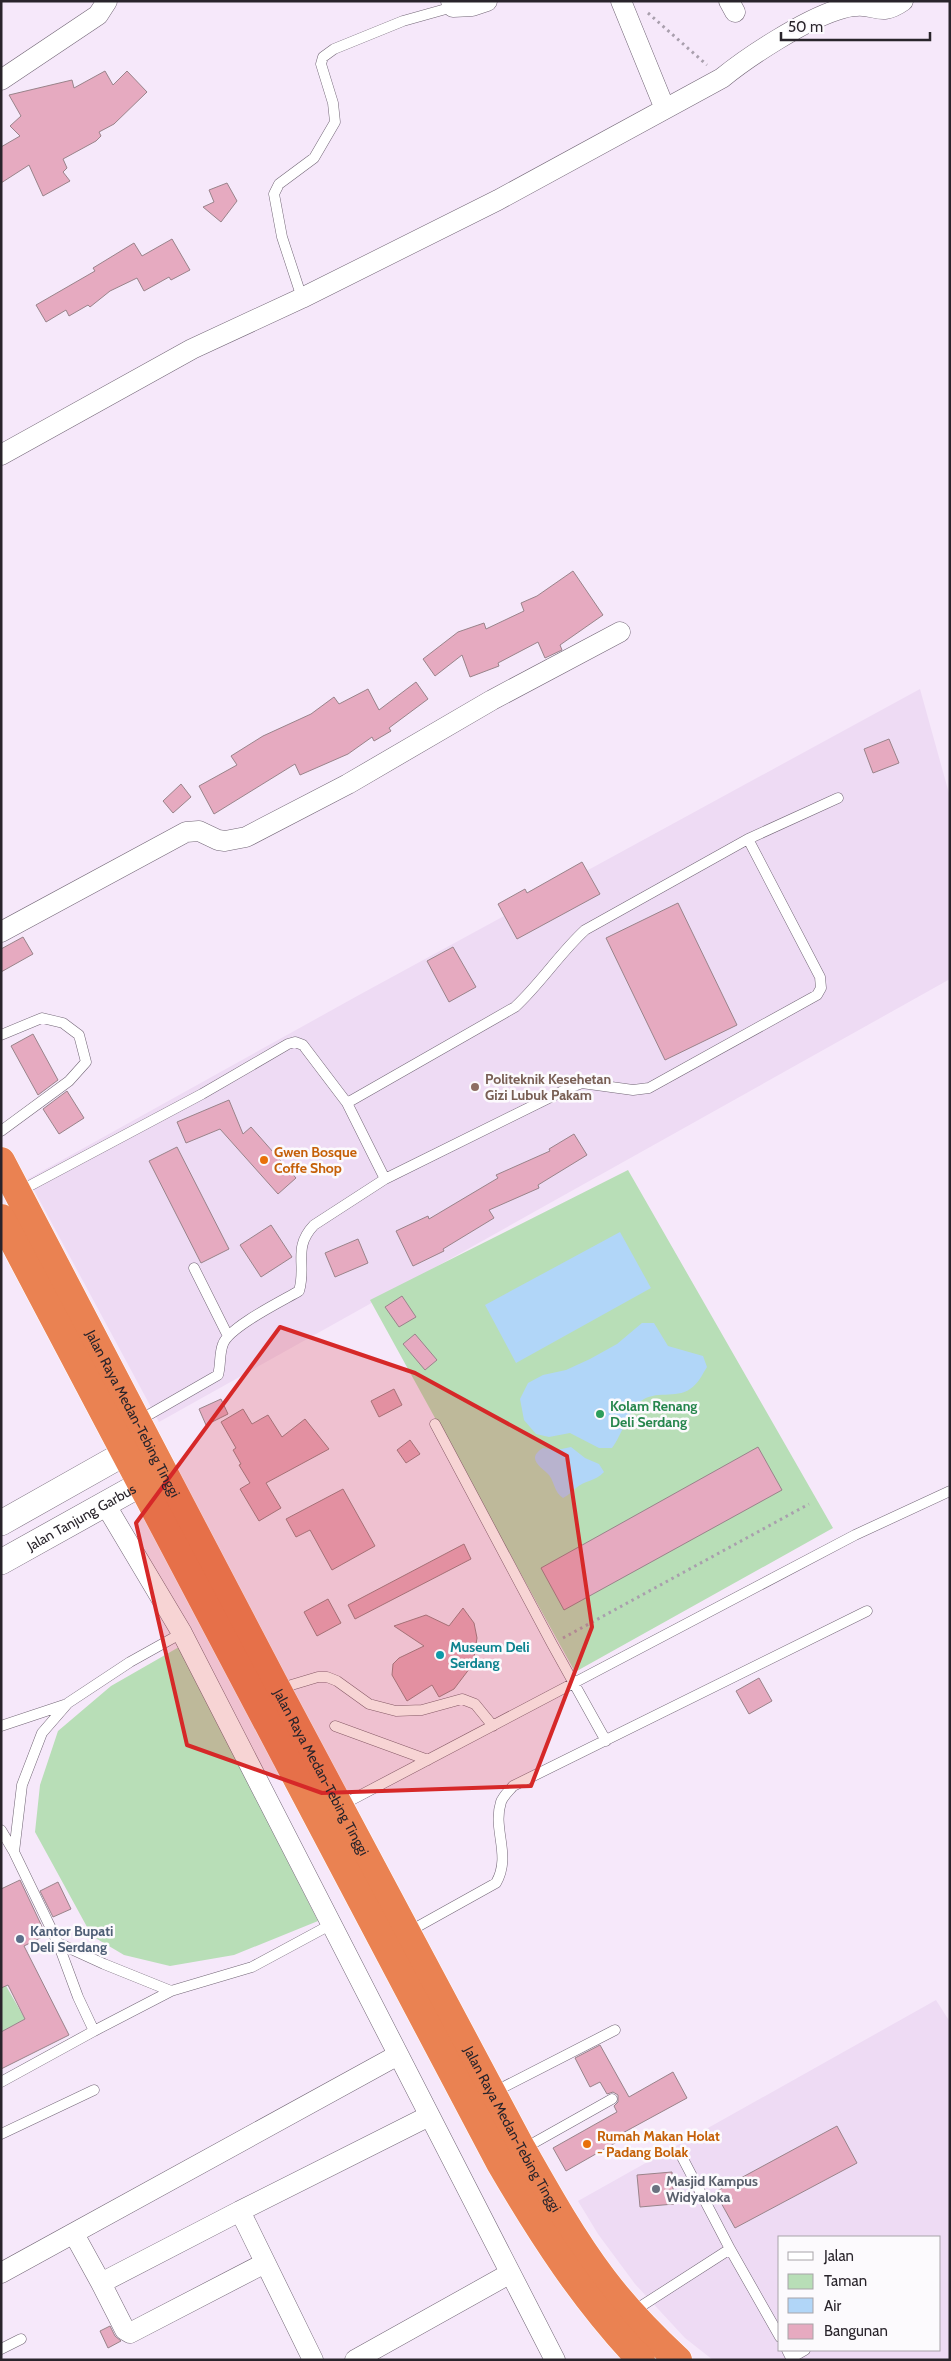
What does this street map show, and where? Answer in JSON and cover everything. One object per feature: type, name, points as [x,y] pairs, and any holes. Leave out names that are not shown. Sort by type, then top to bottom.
[{"type":"highway","name":"Jalan Raya Medan-Tebing Tinggi","points":[[1,1162],[136,1439],[152,1478],[500,2163],[528,2211],[585,2296],[641,2360]]},
{"type":"highway","name":"Jalan Raya Medan-Tebing Tinggi","points":[[1,1218],[136,1439]]},
{"type":"highway","name":"Jalan Raya Medan-Tebing Tinggi","points":[[152,1478],[277,1690],[491,2094],[550,2198],[602,2278],[631,2313],[678,2360]]},
{"type":"street","points":[[1,80],[98,15],[107,1]]},
{"type":"street","points":[[452,4],[472,6],[487,1]]},
{"type":"street","points":[[621,1],[665,109]]},
{"type":"street","points":[[1,455],[192,348],[302,298],[498,200],[722,78],[748,57],[813,21],[836,11],[857,5],[880,10],[895,7],[903,1]]},
{"type":"street","points":[[1,932],[186,832],[199,831],[218,840],[225,841],[246,837],[348,784],[492,700],[620,632]]},
{"type":"street","points":[[1,1523],[136,1439]]},
{"type":"street","name":"Jalan Tanjung Garbus","points":[[1,1562],[152,1478]]},
{"type":"street","points":[[105,1504],[182,1633],[330,1925],[430,2116],[509,2274],[547,2357]]},
{"type":"street","points":[[1,2274],[398,2055]]},
{"type":"street","points":[[101,2283],[430,2116]]},
{"type":"street","points":[[240,2211],[313,2360]]},
{"type":"street","points":[[74,2234],[125,2330],[130,2333],[265,2263]]},
{"type":"street","points":[[355,2360],[509,2274]]},
{"type":"lane","points":[[302,298],[282,237],[274,194],[279,184],[314,158],[334,122],[333,103],[321,64],[323,57],[334,49],[403,21],[452,4]]},
{"type":"lane","points":[[347,1103],[515,1007],[531,992],[563,951],[585,930],[748,839],[838,798]]},
{"type":"lane","points":[[136,1439],[218,1375],[223,1343],[228,1336],[244,1323],[299,1290],[301,1283],[301,1246],[306,1234],[314,1226],[386,1179],[577,1085],[598,1084],[633,1090],[649,1088],[817,995],[821,988],[820,977],[748,839]]},
{"type":"lane","points":[[1,1035],[42,1018],[63,1023],[79,1035],[86,1062],[69,1081],[1,1131]]},
{"type":"lane","points":[[17,1192],[202,1094],[288,1044],[295,1042],[303,1045],[347,1103],[386,1179]]},
{"type":"lane","points":[[194,1268],[228,1336]]},
{"type":"lane","points":[[436,1424],[552,1644],[606,1741]]},
{"type":"lane","points":[[339,1807],[855,1534],[950,1491]]},
{"type":"lane","points":[[406,1933],[496,1883],[502,1872],[503,1854],[499,1818],[501,1800],[513,1786],[867,1611]]},
{"type":"lane","points":[[1,1726],[68,1703],[130,1662],[182,1633]]},
{"type":"lane","points":[[277,1690],[318,1677],[326,1677],[337,1681],[369,1704],[396,1711],[422,1710],[462,1699],[475,1704],[493,1726]]},
{"type":"lane","points":[[14,1852],[22,1785],[42,1733],[68,1703]]},
{"type":"lane","points":[[335,1726],[428,1760]]},
{"type":"lane","points":[[1,1830],[14,1852],[58,1943],[78,1997],[94,2031]]},
{"type":"lane","points":[[1,2082],[171,1991],[252,1967],[330,1925]]},
{"type":"lane","points":[[58,1943],[171,1991]]},
{"type":"lane","points":[[491,2094],[615,2030]]},
{"type":"lane","points":[[1,2134],[94,2090]]},
{"type":"lane","points":[[522,2149],[612,2099]]},
{"type":"lane","points":[[681,2155],[730,2249],[778,2333]]},
{"type":"lane","points":[[631,2313],[730,2249]]},
{"type":"lane","points":[[1,2349],[21,2338]]},
{"type":"lane","points":[[788,2356],[803,2351]]},
{"type":"path","points":[[642,8],[722,78]]},
{"type":"path","points":[[552,1644],[809,1504]]},
{"type":"highlighted area","points":[[280,1327],[415,1373],[567,1456],[592,1627],[531,1786],[322,1793],[187,1745],[136,1523]]},
{"type":"shaded area","name":"Politeknik Kesehetan Gizi Lubuk Pakam","points":[[920,689],[950,797],[950,979],[159,1422],[28,1179],[359,995]]},
{"type":"shaded area","points":[[936,2000],[950,2022],[950,2360],[713,2360],[685,2338],[635,2284],[598,2234],[578,2201]]},
{"type":"green space","name":"Kolam Renang Deli Serdang","points":[[628,1170],[833,1528],[575,1672],[370,1300]]},
{"type":"green space","points":[[179,1647],[318,1921],[234,1955],[170,1966],[124,1955],[92,1936],[35,1832],[40,1785],[58,1731],[111,1686]]},
{"type":"green space","points":[[1,1977],[25,2019],[1,2032]]},
{"type":"water","points":[[620,1232],[651,1288],[516,1363],[485,1305]]},
{"type":"water","points":[[642,1323],[654,1323],[668,1346],[703,1356],[707,1367],[695,1385],[678,1394],[653,1396],[641,1401],[632,1411],[612,1448],[599,1448],[570,1433],[549,1437],[536,1434],[524,1420],[520,1399],[528,1383],[543,1375],[566,1370],[590,1359],[617,1344]]},
{"type":"water","points":[[571,1447],[585,1458],[599,1464],[604,1472],[597,1478],[579,1485],[563,1498],[558,1493],[549,1475],[537,1463],[535,1456],[543,1448],[557,1450]]},
{"type":"building","points":[[105,71],[113,85],[127,71],[147,92],[114,124],[99,132],[101,136],[96,141],[63,159],[67,168],[63,172],[70,181],[43,196],[29,165],[1,183],[1,147],[20,136],[10,126],[21,116],[9,95],[72,80],[74,88]]},
{"type":"building","points":[[227,183],[237,201],[221,222],[203,207],[214,202],[209,190]]},
{"type":"building","points":[[172,239],[190,270],[171,280],[169,277],[144,291],[137,278],[110,291],[90,307],[88,305],[69,316],[66,310],[46,322],[36,305],[95,271],[93,268],[134,243],[142,256]]},
{"type":"building","points":[[573,571],[603,615],[560,645],[562,650],[545,658],[538,642],[498,663],[499,666],[470,677],[462,655],[435,676],[423,659],[458,632],[484,623],[486,629],[524,611],[521,603],[537,596]]},
{"type":"building","points":[[416,682],[428,699],[389,728],[391,731],[374,741],[372,737],[348,754],[300,775],[295,764],[214,814],[199,786],[237,765],[231,756],[263,736],[311,714],[334,697],[339,704],[368,689],[379,710]]},
{"type":"building","points":[[889,739],[899,763],[873,773],[864,749]]},
{"type":"building","points":[[181,784],[191,797],[173,813],[163,801]]},
{"type":"building","points":[[582,862],[600,894],[517,939],[498,904],[525,889],[527,893]]},
{"type":"building","points":[[678,903],[737,1025],[665,1060],[606,938]]},
{"type":"building","points":[[23,937],[33,954],[1,972],[1,949]]},
{"type":"building","points":[[453,947],[476,987],[449,1002],[427,961]]},
{"type":"building","points":[[33,1034],[58,1080],[38,1095],[11,1046]]},
{"type":"building","points":[[67,1091],[84,1118],[59,1134],[43,1109]]},
{"type":"building","points":[[229,1100],[243,1134],[251,1127],[296,1178],[278,1194],[220,1129],[186,1143],[177,1122]]},
{"type":"building","points":[[574,1134],[587,1155],[538,1185],[539,1188],[489,1210],[494,1218],[443,1249],[444,1251],[413,1266],[396,1231],[428,1216],[429,1219],[498,1178],[496,1175],[550,1151],[549,1149]]},
{"type":"building","points":[[177,1147],[229,1249],[201,1263],[149,1161]]},
{"type":"building","points":[[271,1225],[292,1257],[261,1277],[240,1245]]},
{"type":"building","points":[[358,1239],[368,1263],[335,1277],[325,1253]]},
{"type":"building","points":[[402,1296],[416,1317],[399,1327],[385,1307]]},
{"type":"building","points":[[415,1334],[437,1360],[425,1370],[403,1344]]},
{"type":"building","points":[[394,1389],[402,1405],[379,1417],[371,1401]]},
{"type":"building","points":[[221,1399],[228,1414],[206,1425],[199,1409]]},
{"type":"building","points":[[243,1409],[252,1424],[268,1415],[282,1437],[305,1419],[329,1449],[266,1483],[281,1508],[259,1521],[240,1489],[250,1483],[239,1465],[241,1464],[233,1450],[236,1448],[221,1422]]},
{"type":"building","points":[[410,1440],[420,1454],[406,1463],[397,1450]]},
{"type":"building","points":[[758,1447],[782,1490],[564,1610],[541,1568]]},
{"type":"building","points":[[343,1489],[375,1546],[332,1570],[310,1530],[296,1537],[286,1519]]},
{"type":"building","points":[[464,1544],[471,1559],[355,1619],[348,1605]]},
{"type":"building","points":[[328,1599],[341,1623],[317,1636],[304,1612]]},
{"type":"building","name":"Museum Deli Serdang","points":[[463,1608],[474,1623],[477,1638],[473,1664],[454,1689],[439,1697],[432,1685],[407,1701],[392,1675],[393,1664],[399,1658],[424,1646],[394,1626],[426,1615],[449,1626]]},
{"type":"building","points":[[759,1678],[772,1701],[749,1714],[736,1691]]},
{"type":"building","points":[[20,1880],[46,1935],[24,1946],[69,2035],[1,2069],[1,2032],[25,2019],[8,1985],[1,1988],[1,1889]]},
{"type":"building","points":[[58,1882],[71,1909],[53,1917],[40,1891]]},
{"type":"building","points":[[600,2045],[629,2097],[673,2072],[687,2098],[619,2135],[622,2139],[566,2171],[553,2148],[617,2112],[614,2106],[618,2102],[618,2095],[613,2092],[607,2094],[600,2082],[590,2087],[575,2058]]},
{"type":"building","points":[[837,2126],[857,2163],[735,2228],[715,2192]]},
{"type":"building","name":"Masjid Kampus Widyaloka","points":[[672,2172],[674,2204],[640,2207],[637,2175]]},
{"type":"building","points":[[110,2326],[115,2336],[121,2341],[108,2348],[100,2331]]},
{"type":"place","name":"Politeknik Kesehetan Gizi Lubuk Pakam","points":[[475,1087]]},
{"type":"place","name":"Gwen Bosque Coffe Shop","points":[[264,1160]]},
{"type":"place","name":"Kolam Renang Deli Serdang","points":[[600,1414]]},
{"type":"place","name":"Museum Deli Serdang","points":[[440,1655]]},
{"type":"place","name":"Kantor Bupati Deli Serdang","points":[[20,1939]]},
{"type":"place","name":"Rumah Makan Holat - Padang Bolak","points":[[587,2144]]},
{"type":"place","name":"Masjid Kampus Widyaloka","points":[[656,2189]]}]
